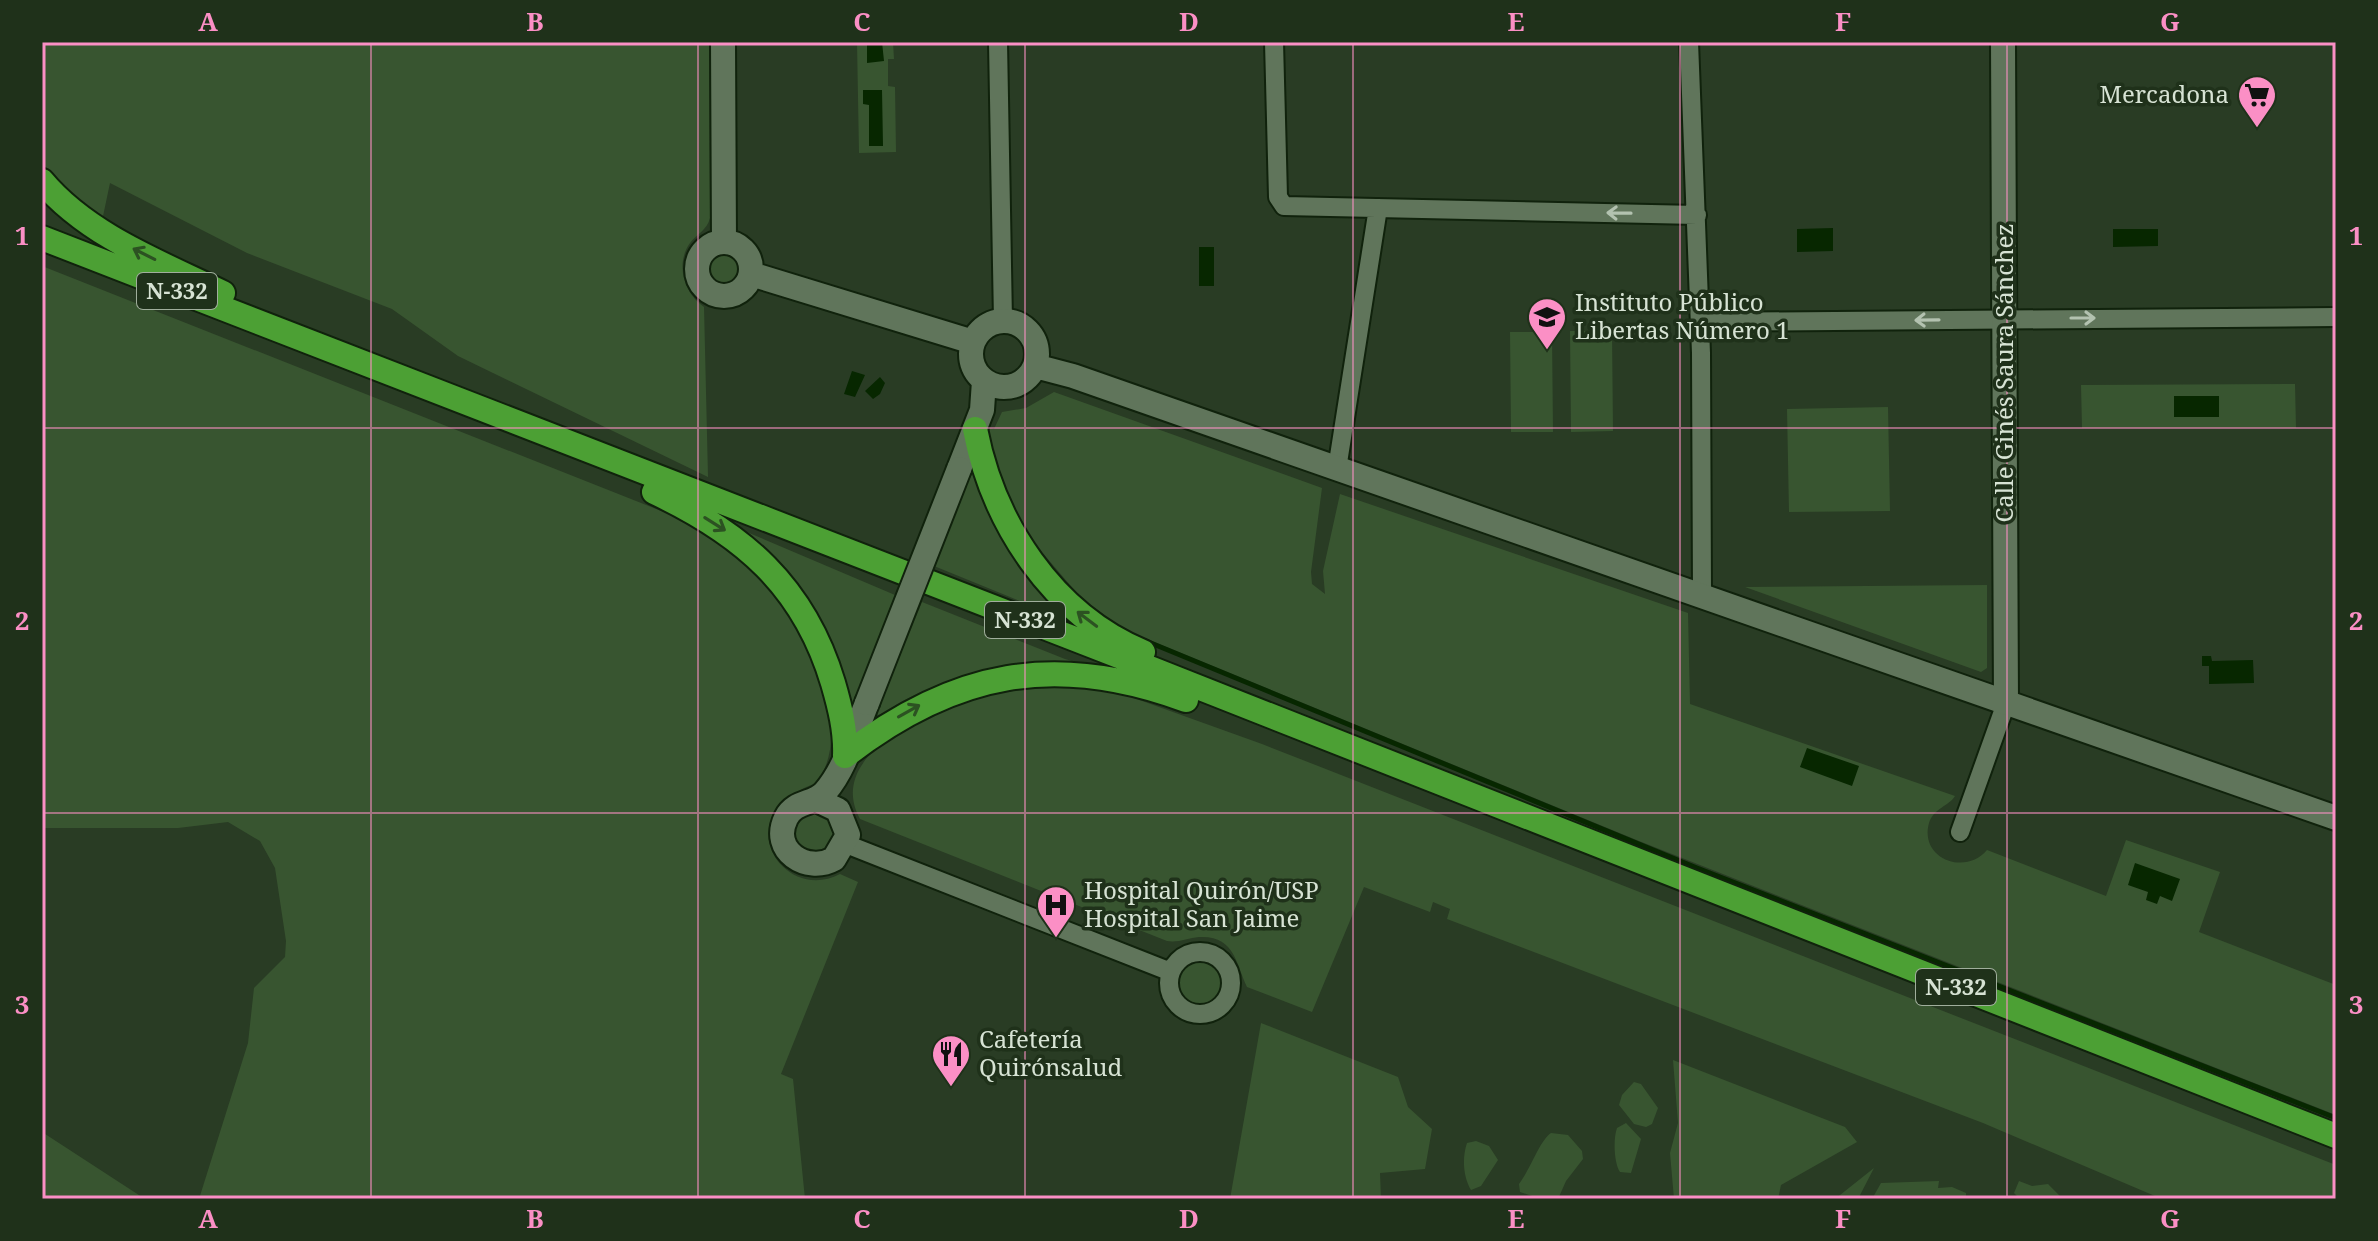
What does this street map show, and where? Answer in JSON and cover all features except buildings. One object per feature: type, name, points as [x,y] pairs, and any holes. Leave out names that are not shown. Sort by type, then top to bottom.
[{"type":"highway","points":[[42,181],[62,202],[114,238],[273,317],[312,343]]},
{"type":"highway","name":"N-332","points":[[42,238],[2336,1136]]},
{"type":"highway","points":[[474,407],[527,438],[685,506],[721,527],[753,552],[795,599],[823,651],[839,703],[845,756]]},
{"type":"highway","name":"N-332","points":[[978,420],[989,484],[1025,554],[1076,610],[1100,628],[1136,649],[1534,816],[1575,837]]},
{"type":"highway","points":[[845,756],[890,722],[936,697],[998,678],[1028,674],[1090,674],[1140,683],[1533,827],[1575,837]]},
{"type":"street","points":[[723,42],[724,242]]},
{"type":"street","points":[[998,42],[1003,321]]},
{"type":"street","points":[[1274,42],[1280,202],[1287,206],[1697,215]]},
{"type":"street","points":[[1689,42],[1700,322],[1702,595]]},
{"type":"street","name":"Calle Ginés Saura Sánchez","points":[[2003,42],[2006,703]]},
{"type":"street","points":[[1337,469],[1378,208]]},
{"type":"street","points":[[724,242],[745,252],[751,274],[736,294],[720,296],[705,288],[698,273],[701,255],[715,244],[724,242]]},
{"type":"street","points":[[751,274],[973,342]]},
{"type":"street","points":[[1700,322],[2336,317]]},
{"type":"street","points":[[1003,321],[1022,327],[1030,335],[1037,355],[1035,366],[1022,382],[993,384],[972,363],[973,342],[984,328],[1003,321]]},
{"type":"street","points":[[1035,366],[1073,376],[2336,818]]},
{"type":"street","points":[[830,797],[993,384]]},
{"type":"street","points":[[1960,832],[2006,703]]},
{"type":"street","points":[[830,797],[847,826],[846,844],[841,853],[826,864],[807,864],[791,854],[783,837],[786,818],[799,804],[830,797]]},
{"type":"street","points":[[846,844],[1171,972]]},
{"type":"shaded area","points":[[42,42],[709,42],[710,218],[707,226],[690,243],[683,260],[687,287],[704,307],[708,477],[458,356],[392,309],[247,253],[110,183],[102,221],[74,202],[42,163]]},
{"type":"shaded area","points":[[857,42],[893,42],[894,59],[888,59],[888,86],[895,87],[896,152],[859,153]]},
{"type":"shaded area","points":[[867,42],[882,42],[884,61],[867,63]]},
{"type":"shaded area","points":[[863,90],[882,90],[883,146],[869,146],[869,105],[863,104]]},
{"type":"shaded area","points":[[1833,228],[1833,251],[1797,252],[1797,229]]},
{"type":"shaded area","points":[[2113,229],[2158,229],[2158,246],[2113,247]]},
{"type":"shaded area","points":[[1199,247],[1214,247],[1214,286],[1199,286]]},
{"type":"shaded area","points":[[724,251],[737,256],[742,269],[737,282],[724,287],[711,282],[706,269],[711,256]]},
{"type":"shaded area","points":[[42,266],[679,518],[736,556],[786,609],[811,652],[826,700],[831,737],[827,761],[816,783],[789,798],[773,815],[769,834],[772,852],[783,867],[799,877],[819,880],[840,874],[858,882],[781,1074],[793,1079],[805,1199],[199,1199],[248,1043],[254,988],[285,957],[286,941],[275,868],[260,841],[228,822],[178,828],[42,828]]},
{"type":"shaded area","points":[[1570,331],[1612,331],[1613,431],[1571,432]]},
{"type":"shaded area","points":[[1510,332],[1552,332],[1553,432],[1511,432]]},
{"type":"shaded area","points":[[852,371],[865,375],[855,397],[844,394]]},
{"type":"shaded area","points":[[880,377],[885,383],[880,394],[873,399],[865,391]]},
{"type":"shaded area","points":[[2295,384],[2296,428],[2082,428],[2081,385]]},
{"type":"shaded area","points":[[1054,392],[1322,488],[1311,572],[1312,584],[1325,594],[1323,571],[1340,494],[1688,613],[1690,704],[1955,796],[1934,814],[1929,823],[1931,846],[1946,860],[1968,862],[1987,850],[2106,896],[2126,840],[2220,872],[2199,932],[2336,985],[2336,1115],[1639,841],[1125,630],[1081,598],[1035,544],[1030,546],[1005,496],[987,436],[988,427],[994,429],[1002,412],[1026,408]]},
{"type":"shaded area","points":[[2174,396],[2219,396],[2219,417],[2174,417]]},
{"type":"shaded area","points":[[1888,407],[1890,511],[1789,512],[1787,409]]},
{"type":"shaded area","points":[[970,473],[976,475],[1074,623],[934,566]]},
{"type":"shaded area","points":[[742,530],[895,595],[850,712]]},
{"type":"shaded area","points":[[1987,585],[1987,668],[1981,672],[1745,587]]},
{"type":"shaded area","points":[[922,602],[1075,662],[1023,664],[973,673],[925,690],[876,714]]},
{"type":"shaded area","points":[[2202,656],[2211,656],[2212,661],[2253,660],[2254,683],[2209,684],[2209,666],[2202,666]]},
{"type":"shaded area","points":[[1084,684],[1120,693],[1262,744],[2336,1165],[2336,1199],[2162,1199],[1983,1123],[1447,919],[1450,909],[1433,902],[1430,912],[1364,887],[1312,1012],[1247,987],[1232,953],[1220,941],[1199,937],[1167,941],[860,819],[853,793],[859,769],[876,748],[900,730],[959,702],[1010,687]]},
{"type":"shaded area","points":[[1807,748],[1859,766],[1852,786],[1800,767]]},
{"type":"shaded area","points":[[815,812],[830,818],[836,833],[830,848],[815,854],[800,848],[794,833],[800,818]]},
{"type":"shaded area","points":[[2135,863],[2180,879],[2172,901],[2160,896],[2157,904],[2146,900],[2148,892],[2128,885]]},
{"type":"shaded area","points":[[1200,960],[1216,967],[1223,983],[1216,999],[1200,1006],[1184,999],[1177,983],[1184,967]]},
{"type":"shaded area","points":[[1261,1023],[1398,1077],[1408,1107],[1432,1129],[1425,1169],[1380,1173],[1381,1199],[1230,1199]]},
{"type":"shaded area","points":[[1673,1060],[1845,1127],[1857,1142],[1781,1185],[1778,1199],[1674,1199],[1670,1153],[1678,1123]]},
{"type":"shaded area","points":[[1634,1082],[1641,1084],[1658,1108],[1652,1124],[1646,1127],[1634,1124],[1619,1105],[1622,1095]]},
{"type":"shaded area","points":[[1626,1123],[1641,1139],[1631,1173],[1620,1172],[1615,1157],[1617,1128]]},
{"type":"shaded area","points":[[42,1132],[145,1199],[42,1199]]},
{"type":"shaded area","points":[[1551,1133],[1568,1135],[1582,1151],[1583,1159],[1566,1181],[1558,1199],[1541,1199],[1520,1192],[1519,1184]]},
{"type":"shaded area","points":[[1476,1141],[1489,1146],[1498,1160],[1481,1186],[1471,1190],[1465,1173],[1464,1155],[1467,1143]]},
{"type":"shaded area","points":[[1874,1168],[1858,1199],[1835,1199]]},
{"type":"shaded area","points":[[1939,1181],[1938,1188],[1952,1187],[1966,1193],[1966,1199],[1872,1199],[1881,1183]]},
{"type":"shaded area","points":[[2019,1181],[2032,1186],[2048,1184],[2063,1199],[2020,1199],[2014,1193]]},
{"type":"waterway","points":[[1146,641],[1697,868],[2336,1118]]},
{"type":"place","name":"Mercadona","points":[[2257,129]]},
{"type":"place","name":"Instituto Público Libertas Número 1","points":[[1547,351]]},
{"type":"place","name":"Hospital Quirón/USP Hospital San Jaime","points":[[1056,939]]},
{"type":"place","name":"Cafetería Quirónsalud","points":[[951,1088]]}]
